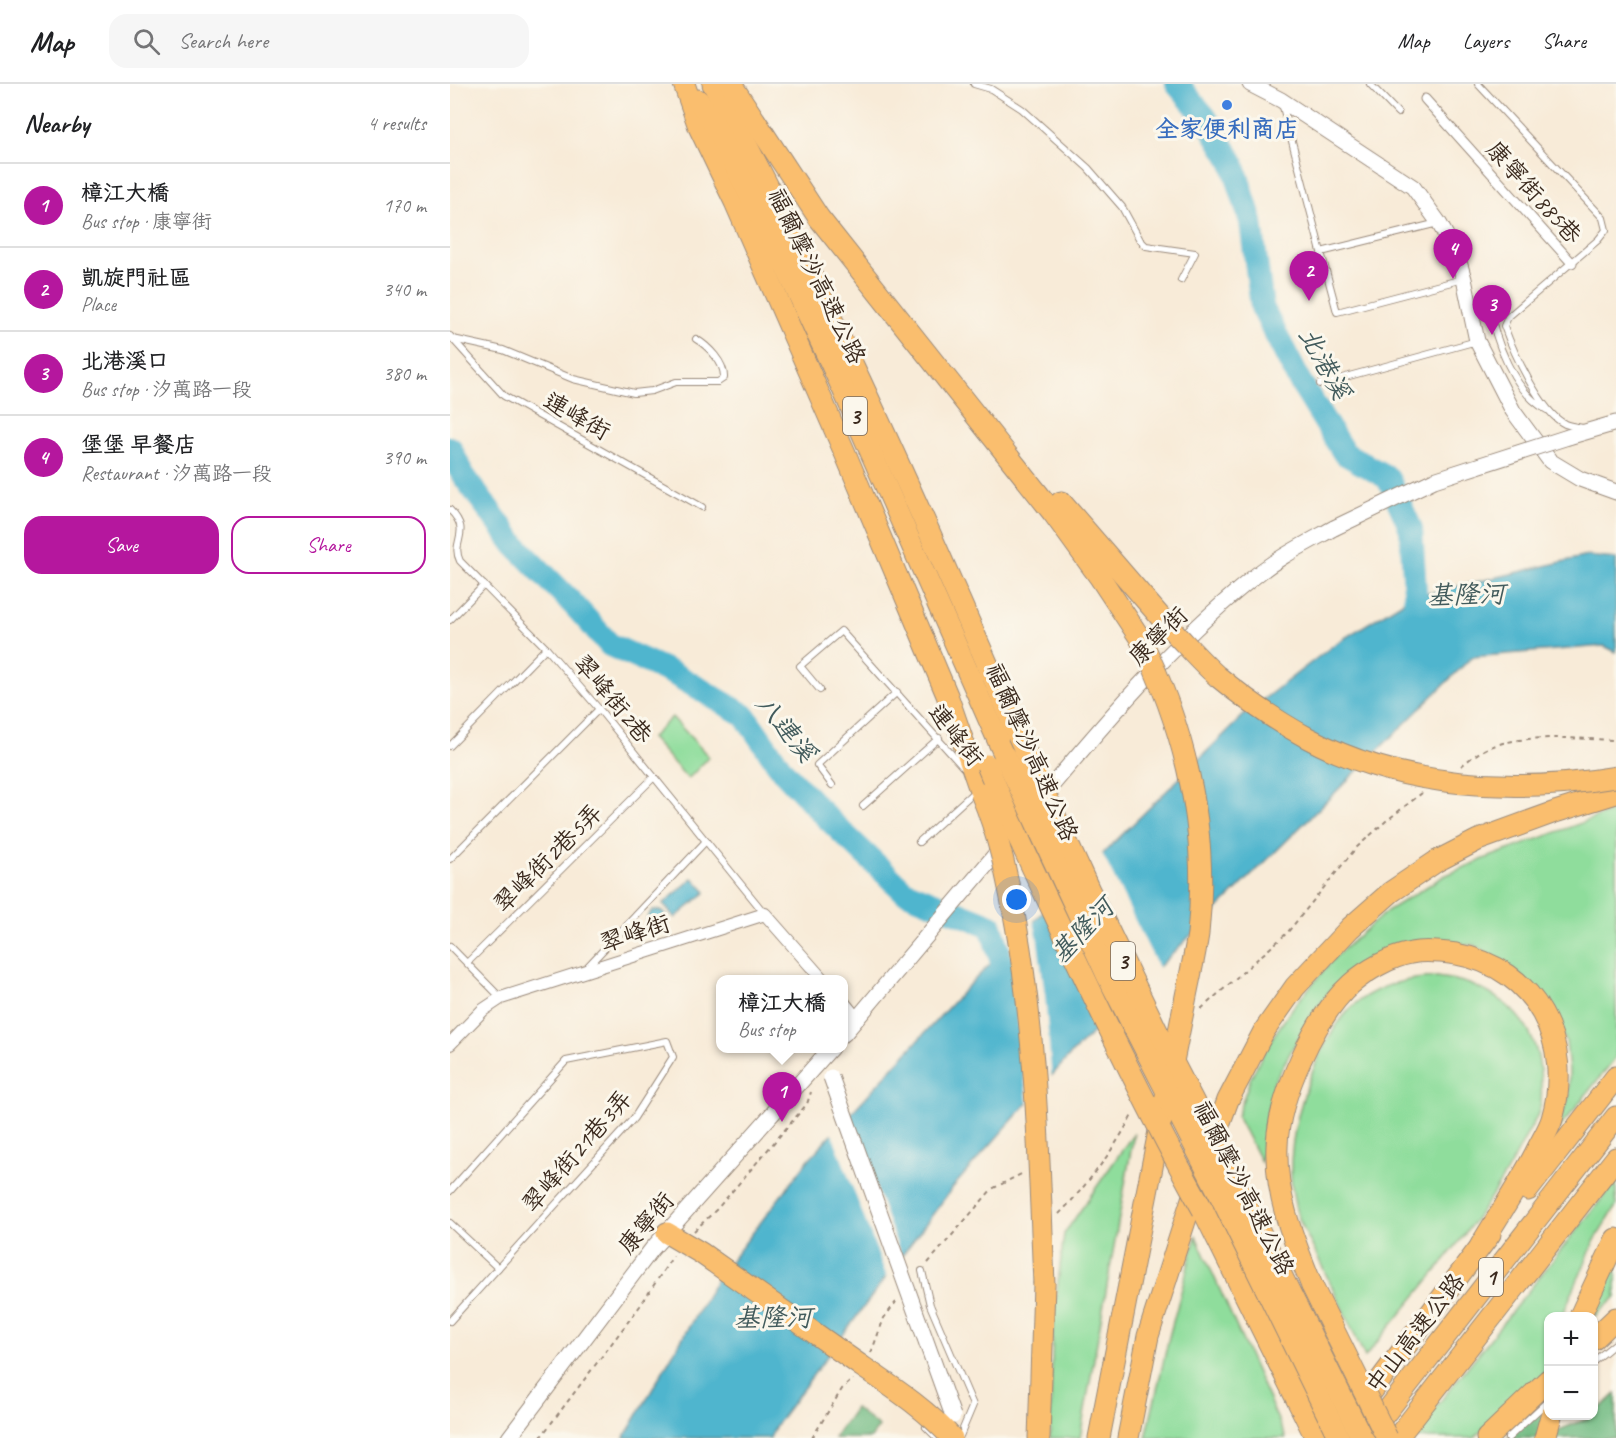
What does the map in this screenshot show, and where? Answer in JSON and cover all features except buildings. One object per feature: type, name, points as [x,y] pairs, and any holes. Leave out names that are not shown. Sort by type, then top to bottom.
[{"type":"highway","points":[[686,84],[699,128],[735,202],[845,453],[947,696],[979,791],[992,819],[1012,903],[1025,977],[1037,1103],[1044,1284],[1040,1438]]},
{"type":"highway","name":"福爾摩沙高速公路","points":[[686,84],[715,125],[788,271],[848,399],[996,760],[1221,1197],[1338,1438]]},
{"type":"highway","name":"福爾摩沙高速公路","points":[[713,84],[744,138],[824,300],[901,467],[1018,735],[1089,890],[1154,1024],[1364,1438]]},
{"type":"highway","points":[[732,84],[819,218],[984,425],[1099,576],[1140,638],[1156,670],[1186,754],[1196,816],[1201,874],[1198,934],[1099,1438]]},
{"type":"highway","points":[[984,425],[1054,495],[1169,627],[1216,675],[1263,711],[1309,739],[1363,761],[1432,780],[1507,786],[1572,784],[1616,777]]},
{"type":"highway","points":[[947,696],[996,760],[1010,820],[1150,1114],[1203,1210],[1316,1438]]},
{"type":"highway","points":[[1128,1438],[1148,1336],[1192,1196],[1228,1100],[1264,1031],[1295,987],[1350,928],[1391,892],[1437,861],[1478,840],[1616,793]]},
{"type":"highway","points":[[1338,1438],[1481,1245],[1525,1174],[1552,1120],[1559,1081],[1556,1051],[1551,1031],[1535,1002],[1518,983],[1499,968],[1473,957],[1442,952],[1412,953],[1380,964],[1351,984],[1322,1020],[1299,1066],[1284,1106],[1277,1146],[1280,1190],[1288,1225],[1312,1286],[1387,1438]]},
{"type":"highway","points":[[1481,1245],[1514,1208],[1616,1077]]},
{"type":"highway","name":"中山高速公路","points":[[1364,1438],[1616,1117]]},
{"type":"highway","name":"1","points":[[1398,1438],[1616,1158]]},
{"type":"highway","points":[[667,1233],[701,1253],[897,1391],[957,1438]]},
{"type":"highway","points":[[1582,1312],[1616,1239]]},
{"type":"highway","points":[[1598,1334],[1616,1318]]},
{"type":"highway","points":[[1487,1438],[1544,1384]]},
{"type":"highway","points":[[1545,1438],[1550,1420]]},
{"type":"street","points":[[1250,84],[1281,100],[1413,187],[1439,223],[1457,255],[1478,341],[1512,411],[1550,461],[1580,478],[1616,492]]},
{"type":"street","name":"康寧街885巷","points":[[1425,99],[1572,263]]},
{"type":"street","name":"康寧街","points":[[848,1029],[1070,764],[1149,675],[1200,624],[1258,574],[1334,528],[1434,480],[1616,423]]},
{"type":"street","points":[[765,914],[819,975]]},
{"type":"street","name":"翠峰街","points":[[450,1044],[483,1010],[501,998],[765,914]]},
{"type":"street","points":[[848,1009],[857,1019]]},
{"type":"street","points":[[827,1053],[831,1077],[953,1416],[957,1438]]},
{"type":"street","name":"康寧街","points":[[509,1438],[667,1233],[827,1053]]},
{"type":"lane","points":[[974,84],[991,89],[1022,109],[1088,168],[1122,207],[1140,240],[1146,246],[1195,253],[1181,280]]},
{"type":"lane","points":[[1370,84],[1398,113]]},
{"type":"lane","name":"康寧街885巷","points":[[1478,84],[1603,218],[1606,230],[1572,263]]},
{"type":"lane","points":[[1281,100],[1337,312],[1464,279]]},
{"type":"lane","points":[[1321,252],[1439,223]]},
{"type":"lane","points":[[1549,411],[1514,352],[1504,326],[1508,317],[1572,263]]},
{"type":"lane","points":[[1490,303],[1492,324],[1502,351],[1521,386],[1536,404],[1549,411],[1564,424],[1590,430]]},
{"type":"lane","points":[[452,337],[503,350],[573,380],[634,393],[676,382],[718,382],[724,378],[725,371],[717,359],[705,345],[696,339]]},
{"type":"lane","name":"連峰街","points":[[452,337],[504,396],[702,507]]},
{"type":"lane","points":[[1320,384],[1478,341]]},
{"type":"lane","name":"翠峰街2巷","points":[[450,510],[461,524],[456,549],[457,556],[546,648],[765,914]]},
{"type":"lane","points":[[450,620],[484,585]]},
{"type":"lane","name":"連峰街","points":[[820,690],[800,666],[841,631],[939,738],[964,769],[979,791],[1003,845]]},
{"type":"lane","points":[[450,746],[546,648]]},
{"type":"lane","points":[[832,785],[817,765],[897,692]]},
{"type":"lane","points":[[450,859],[599,710]]},
{"type":"lane","points":[[863,806],[939,738]]},
{"type":"lane","name":"翠峰街2巷5弄","points":[[467,963],[654,777]]},
{"type":"lane","points":[[919,842],[979,791]]},
{"type":"lane","points":[[584,971],[706,841]]},
{"type":"lane","points":[[450,946],[501,998]]},
{"type":"lane","name":"翠峰街21巷3弄","points":[[450,1191],[566,1061],[667,1041],[673,1057],[634,1118],[498,1268]]},
{"type":"lane","points":[[450,1223],[498,1268],[450,1321]]},
{"type":"lane","points":[[922,1271],[930,1305],[973,1405],[957,1438]]},
{"type":"lane","points":[[1598,1357],[1616,1343]]},
{"type":"lane","points":[[1508,1438],[1544,1405]]},
{"type":"lane","points":[[926,1427],[937,1438]]},
{"type":"path","points":[[1456,769],[1485,749],[1506,742],[1545,739],[1616,740]]},
{"type":"path","points":[[1194,1015],[1287,933],[1356,848],[1386,821],[1427,790]]},
{"type":"path","points":[[1053,1220],[1103,1160],[1124,1130],[1134,1110]]},
{"type":"path","points":[[922,1271],[992,1189],[1022,1173],[1028,1174]]},
{"type":"green space","points":[[672,717],[709,757],[688,779],[651,738]]},
{"type":"green space","points":[[1616,810],[1616,1057],[1557,1131],[1569,1096],[1569,1071],[1566,1042],[1552,1009],[1502,962],[1475,945],[1413,943],[1370,961],[1330,990],[1305,1026],[1273,1084],[1265,1124],[1261,1162],[1237,1116],[1251,1077],[1268,1044],[1294,1006],[1336,956],[1387,911],[1444,876]]},
{"type":"green space","points":[[1437,977],[1469,984],[1483,990],[1508,1006],[1518,1016],[1533,1041],[1537,1055],[1541,1102],[1535,1120],[1508,1169],[1471,1226],[1365,1357],[1297,1215],[1291,1172],[1295,1131],[1316,1064],[1339,1022],[1353,1006],[1368,995],[1393,984]]},
{"type":"green space","points":[[1134,1133],[1080,1438],[1050,1438],[1053,1323],[1064,1234]]},
{"type":"green space","points":[[1616,1181],[1616,1206],[1595,1240],[1564,1312],[1544,1312],[1544,1376],[1474,1438],[1411,1438]]},
{"type":"green space","points":[[1196,1236],[1286,1438],[1146,1438],[1169,1337]]},
{"type":"green space","points":[[1616,1263],[1616,1297],[1598,1313],[1596,1312]]},
{"type":"green space","points":[[1616,1394],[1616,1438],[1508,1438],[1544,1405],[1544,1420],[1547,1420],[1546,1435],[1584,1420],[1598,1420],[1598,1410]]},
{"type":"green space","points":[[855,1408],[879,1427],[871,1438],[834,1438]]},
{"type":"water","name":"基隆河","points":[[1587,556],[1616,559],[1616,652],[1604,646],[1472,657],[1070,1055],[953,1187],[776,1425],[770,1438],[624,1438],[715,1282],[809,1159],[967,987],[1247,712],[1335,644],[1409,598]]},
{"type":"water","points":[[693,878],[706,892],[675,918],[663,904]]},
{"type":"water","points":[[653,910],[661,910],[667,916],[667,924],[661,930],[653,930],[647,924],[647,916]]},
{"type":"pier","points":[[1101,851],[1160,971],[1110,1020],[1053,899]]},
{"type":"pier","points":[[1033,918],[1045,995],[1052,1080],[1028,1107],[1009,942]]},
{"type":"pier","points":[[848,1112],[903,1261],[888,1280],[831,1131]]},
{"type":"waterway","name":"北港溪","points":[[1177,84],[1205,117],[1233,163],[1251,222],[1262,307],[1299,380],[1344,453],[1388,478],[1411,529],[1417,622]]},
{"type":"waterway","name":"八連溪","points":[[450,448],[463,475],[515,545],[610,645],[674,674],[744,715],[783,771],[827,818],[904,891],[991,926],[1009,986]]},
{"type":"place","name":"全家便利商店","points":[[1227,105]]},
{"type":"place","name":"堡堡 早餐店","points":[[1453,279]]},
{"type":"place","name":"凱旋門社區","points":[[1309,301]]},
{"type":"place","name":"北港溪口","points":[[1492,335]]},
{"type":"place","name":"樟江大橋","points":[[782,1122]]}]
